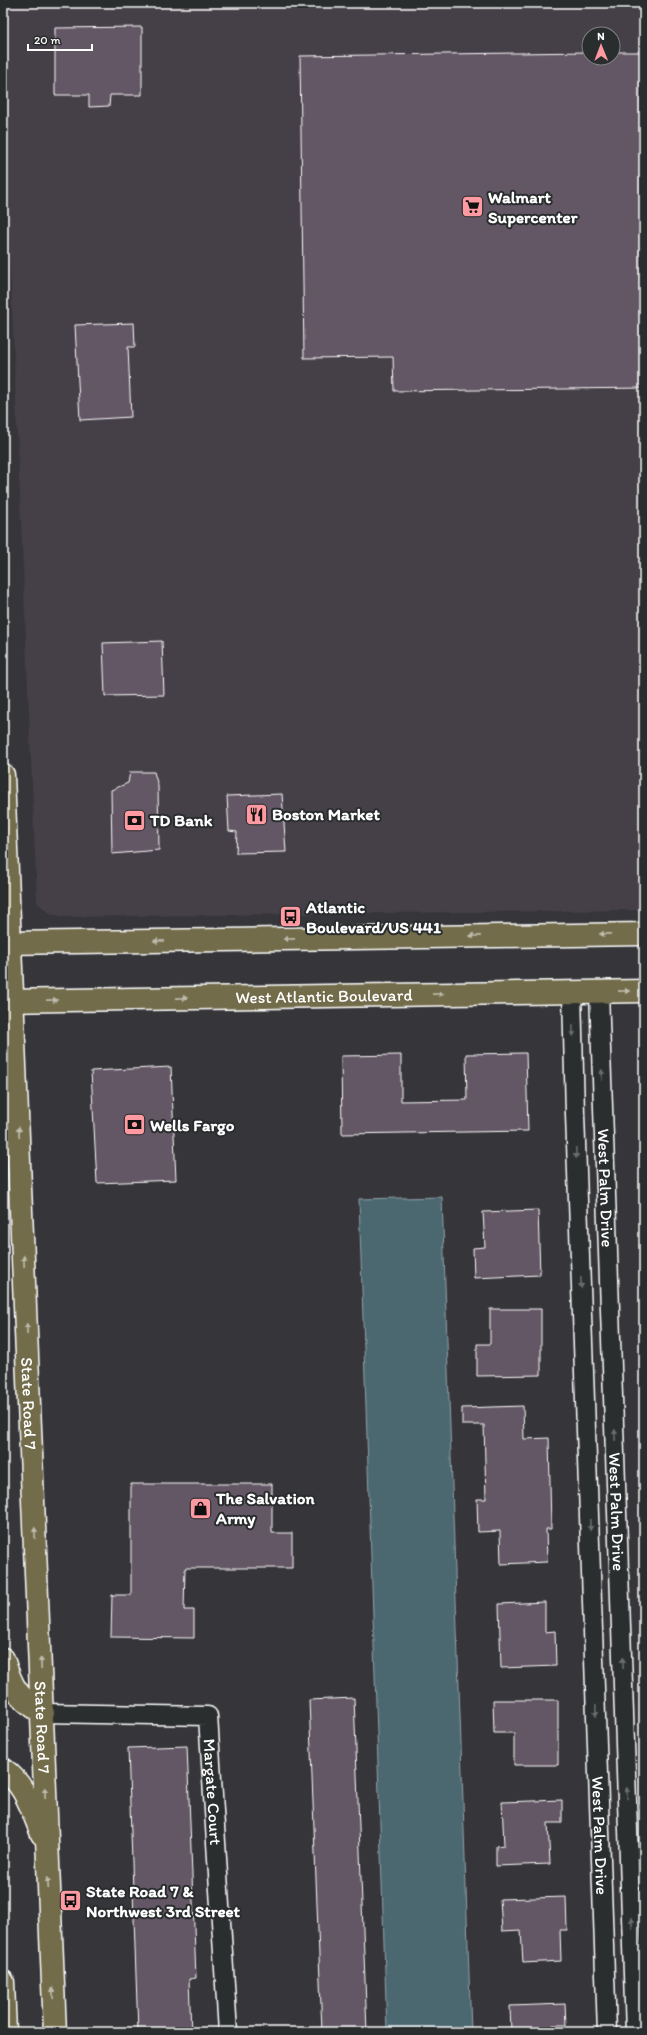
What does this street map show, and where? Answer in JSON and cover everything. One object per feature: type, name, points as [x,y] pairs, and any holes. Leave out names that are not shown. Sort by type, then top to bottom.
[{"type":"main road","name":"State Road 7","points":[[3,776],[8,1001],[43,1713],[55,2032]]},
{"type":"main road","points":[[6,943],[644,934]]},
{"type":"main road","name":"West Atlantic Boulevard","points":[[8,1001],[644,991]]},
{"type":"main road","points":[[3,1659],[10,1683],[25,1702],[43,1713]]},
{"type":"main road","points":[[3,1769],[10,1774],[24,1790],[47,1846]]},
{"type":"main road","points":[[3,1982],[5,2032]]},
{"type":"street","name":"West Palm Drive","points":[[572,992],[607,2032]]},
{"type":"street","name":"West Palm Drive","points":[[599,992],[635,2032]]},
{"type":"street","points":[[575,1114],[603,1114]]},
{"type":"street","points":[[589,1493],[616,1492]]},
{"type":"street","name":"Margate Court","points":[[43,1713],[208,1716],[228,2032]]},
{"type":"street","points":[[605,1986],[634,1985]]},
{"type":"shaded area","points":[[3,3],[644,3],[644,910],[63,917],[51,914],[37,903],[3,97]]},
{"type":"water","points":[[442,1197],[471,2032],[387,2032],[359,1199]]},
{"type":"building","points":[[142,27],[142,95],[110,95],[109,106],[89,107],[89,95],[55,95],[55,28]]},
{"type":"building","name":"Walmart Supercenter","points":[[581,52],[581,66],[621,66],[621,52],[644,52],[644,388],[394,391],[393,357],[304,358],[300,56]]},
{"type":"building","points":[[134,323],[135,347],[128,347],[131,417],[80,420],[75,325]]},
{"type":"building","points":[[162,641],[164,695],[105,696],[103,643]]},
{"type":"building","name":"TD Bank","points":[[130,772],[154,772],[158,786],[159,850],[112,854],[111,790],[128,783]]},
{"type":"building","name":"Boston Market","points":[[282,794],[286,852],[236,853],[237,832],[229,831],[227,796]]},
{"type":"building","points":[[526,1053],[528,1131],[342,1134],[341,1056],[401,1055],[401,1101],[467,1100],[466,1054]]},
{"type":"building","name":"Wells Fargo","points":[[171,1067],[176,1180],[97,1183],[91,1071]]},
{"type":"building","points":[[538,1210],[540,1275],[474,1278],[473,1248],[485,1247],[483,1212]]},
{"type":"building","points":[[490,1309],[541,1309],[541,1375],[477,1376],[477,1344],[490,1344]]},
{"type":"building","points":[[523,1406],[524,1439],[549,1438],[551,1529],[546,1529],[547,1562],[501,1564],[500,1531],[478,1532],[477,1499],[486,1499],[484,1425],[462,1425],[462,1408]]},
{"type":"building","name":"The Salvation Army","points":[[131,1484],[272,1484],[272,1533],[292,1533],[292,1568],[185,1568],[184,1610],[194,1610],[194,1638],[111,1637],[112,1595],[131,1595]]},
{"type":"building","points":[[545,1602],[545,1632],[555,1631],[556,1666],[501,1668],[499,1604]]},
{"type":"building","points":[[354,1698],[367,2032],[322,2032],[309,1700]]},
{"type":"building","points":[[493,1700],[558,1700],[558,1765],[514,1765],[514,1733],[494,1733]]},
{"type":"building","points":[[187,1746],[196,1978],[189,1979],[191,2032],[138,2032],[128,1748]]},
{"type":"building","points":[[562,1800],[562,1823],[548,1823],[550,1864],[496,1866],[496,1846],[504,1845],[502,1802]]},
{"type":"building","points":[[566,1897],[567,1930],[560,1930],[561,1961],[523,1963],[521,1930],[502,1931],[500,1899]]},
{"type":"building","points":[[565,2004],[566,2025],[553,2025],[554,2032],[511,2032],[510,2006]]},
{"type":"place","name":"Walmart Supercenter","points":[[473,207]]},
{"type":"place","name":"Boston Market","points":[[256,814]]},
{"type":"place","name":"TD Bank","points":[[135,820]]},
{"type":"place","name":"Atlantic Boulevard/US 441","points":[[290,917]]},
{"type":"place","name":"Wells Fargo","points":[[134,1125]]},
{"type":"place","name":"The Salvation Army","points":[[201,1508]]},
{"type":"place","name":"State Road 7 & Northwest 3rd Street","points":[[71,1901]]}]
